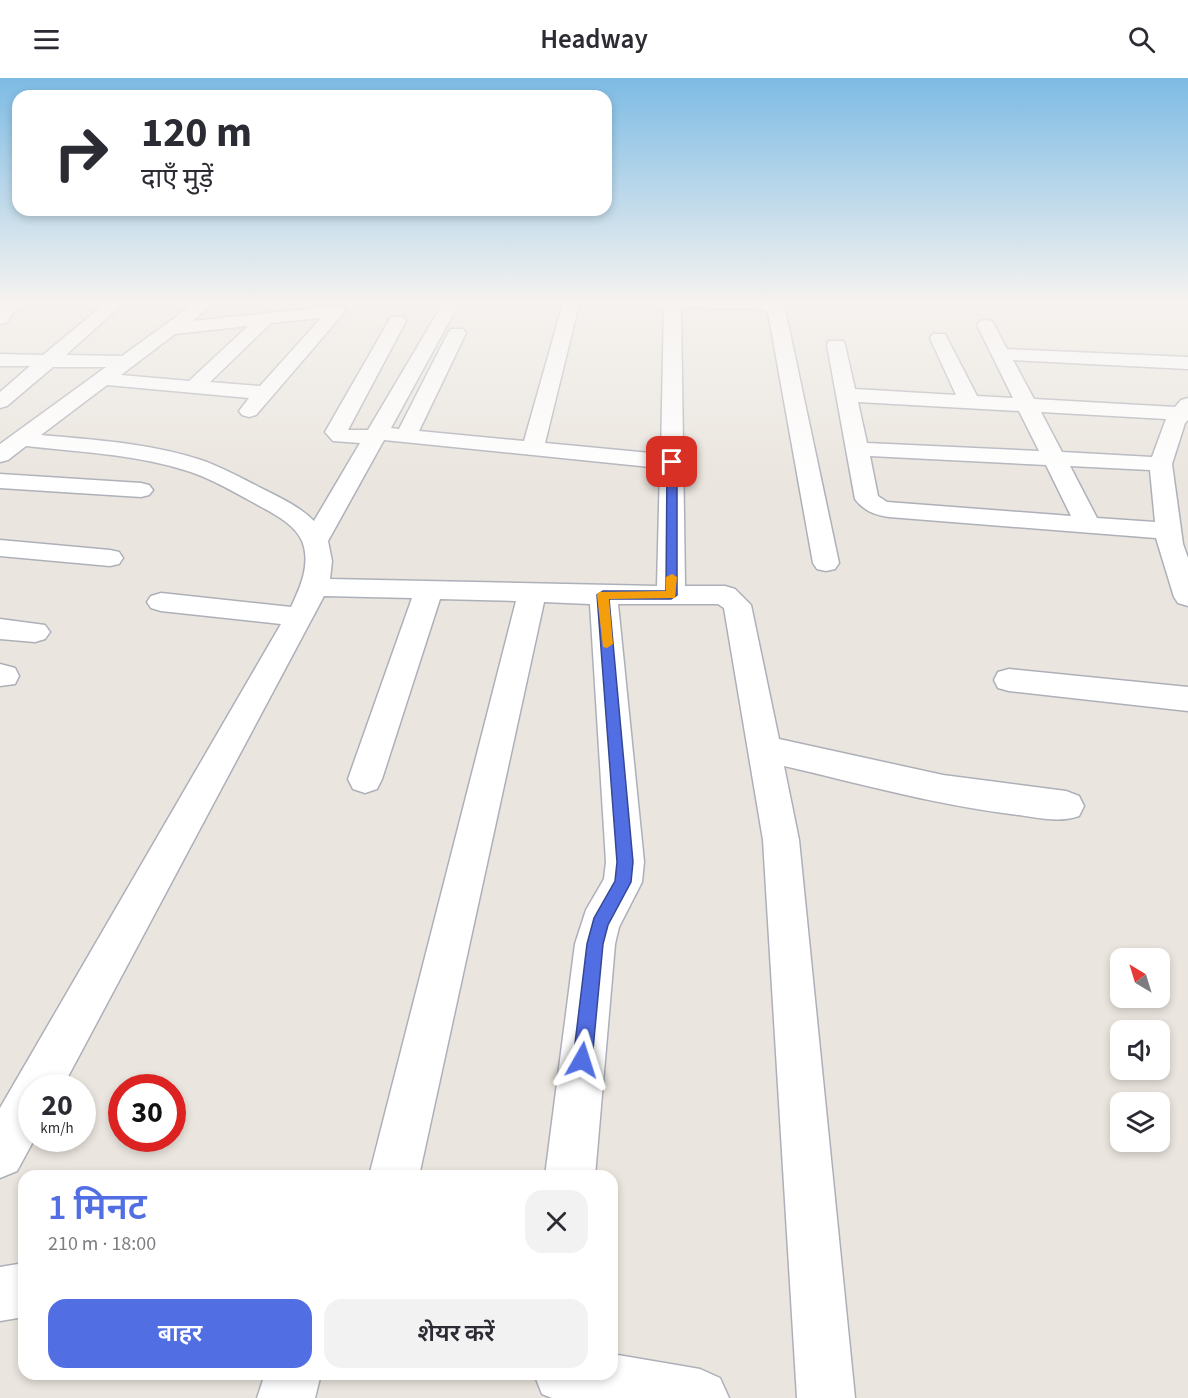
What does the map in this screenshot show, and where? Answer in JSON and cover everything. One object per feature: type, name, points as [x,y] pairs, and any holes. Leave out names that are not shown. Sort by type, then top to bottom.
[{"type":"street","points":[[0,402],[49,362]]},
{"type":"street","points":[[90,362],[125,363]]},
{"type":"street","points":[[194,387],[221,362]]},
{"type":"street","points":[[249,411],[292,362]]},
{"type":"street","points":[[375,362],[336,432],[341,436],[406,436],[672,462]]},
{"type":"street","points":[[315,541],[417,362]]},
{"type":"street","points":[[406,436],[437,362]]},
{"type":"street","points":[[533,448],[556,362]]},
{"type":"street","points":[[671,595],[673,362]]},
{"type":"street","points":[[787,362],[826,563]]},
{"type":"street","points":[[839,362],[867,499],[879,508],[1168,531]]},
{"type":"street","points":[[950,362],[969,401]]},
{"type":"street","points":[[1005,362],[1088,525]]},
{"type":"street","points":[[1151,362],[1179,363]]},
{"type":"street","points":[[11,447],[125,363]]},
{"type":"street","points":[[370,370],[412,370]]},
{"type":"street","points":[[102,379],[265,393]]},
{"type":"street","points":[[846,395],[1186,410]]},
{"type":"street","points":[[1186,410],[1174,423],[1168,531],[1183,566],[1188,597]]},
{"type":"street","points":[[11,447],[147,454],[213,472],[294,515],[307,528],[315,541],[318,555],[308,602],[45,1074]]},
{"type":"street","points":[[856,448],[1054,459],[1172,452]]},
{"type":"street","points":[[0,481],[141,490]]},
{"type":"street","points":[[0,548],[111,558]]},
{"type":"street","points":[[365,778],[429,590]]},
{"type":"street","points":[[161,602],[308,602],[429,590],[603,595],[726,595],[737,605],[781,840],[826,1398]]},
{"type":"street","points":[[395,1170],[532,593]]},
{"type":"street","points":[[571,1170],[595,944],[600,923],[623,882],[625,862],[603,595]]},
{"type":"street","points":[[0,629],[35,632]]},
{"type":"street","points":[[1009,680],[1188,699]]},
{"type":"street","points":[[765,749],[943,789],[1066,806]]},
{"type":"street","points":[[0,1154],[18,1122]]},
{"type":"street","points":[[0,1294],[18,1291]]},
{"type":"street","points":[[286,1398],[291,1380]]},
{"type":"street","points":[[595,1380],[687,1397]]},
{"type":"slow traffic","points":[[607,644],[603,595],[671,595],[672,577]]},
{"type":"route","points":[[582,1060],[595,944],[600,923],[614,902],[623,882],[625,862],[603,595],[671,595],[672,462]]}]
